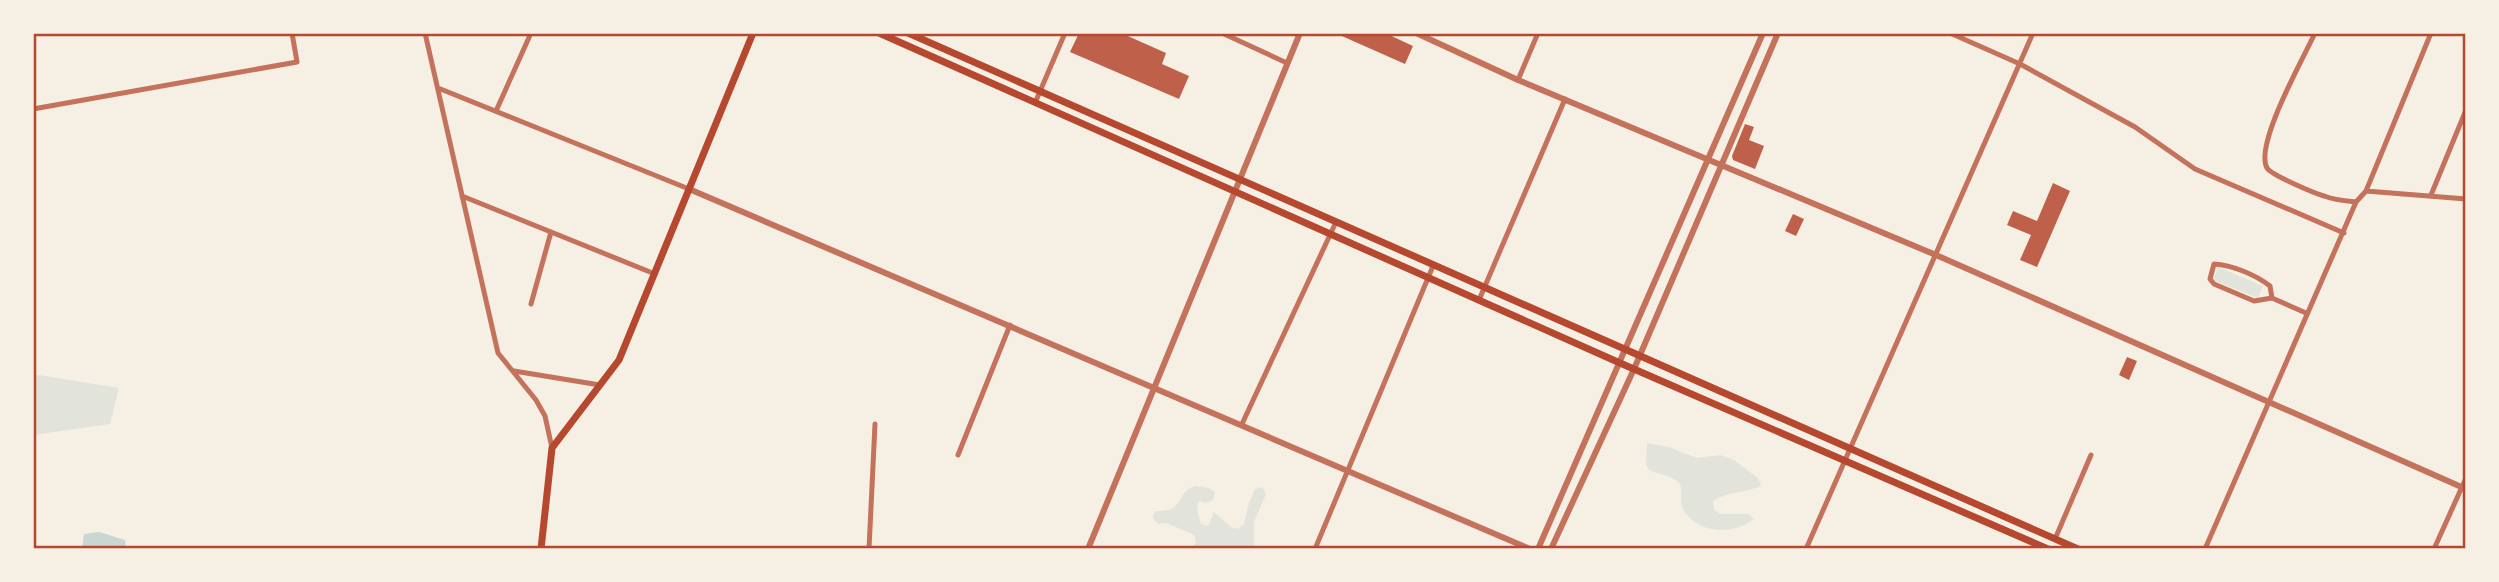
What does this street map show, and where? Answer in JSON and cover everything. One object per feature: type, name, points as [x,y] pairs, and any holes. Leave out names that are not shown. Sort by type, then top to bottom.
[{"type":"main road","points":[[541,549],[552,448],[619,360],[753,33]]},
{"type":"main road","points":[[879,33],[1620,363],[2048,549]]},
{"type":"main road","points":[[908,33],[2077,549]]},
{"type":"main road","points":[[951,65],[956,55]]},
{"type":"main road","points":[[1110,136],[1115,125]]},
{"type":"main road","points":[[1696,395],[1701,383]]},
{"type":"street","points":[[33,108],[297,62],[292,33]]},
{"type":"street","points":[[425,33],[498,353],[545,416],[552,448]]},
{"type":"street","points":[[496,111],[531,33]]},
{"type":"street","points":[[1035,103],[1065,33]]},
{"type":"street","points":[[1222,33],[1287,63]]},
{"type":"street","points":[[1088,549],[1300,33]]},
{"type":"street","points":[[1416,33],[1518,80],[1936,255],[2464,488]]},
{"type":"street","points":[[1518,80],[1538,33]]},
{"type":"street","points":[[1538,549],[1763,33]]},
{"type":"street","points":[[1551,549],[1634,369],[1778,33]]},
{"type":"street","points":[[1950,33],[2020,64],[2135,127],[2195,169],[2344,233]]},
{"type":"street","points":[[1806,549],[2033,33]]},
{"type":"street","points":[[2315,33],[2272,122],[2265,163],[2274,175],[2325,197],[2356,202]]},
{"type":"street","points":[[2205,549],[2306,313],[2356,202],[2365,191],[2431,33]]},
{"type":"street","points":[[438,88],[689,189],[1530,549]]},
{"type":"street","points":[[1479,300],[1565,99]]},
{"type":"street","points":[[2431,195],[2466,110]]},
{"type":"street","points":[[2365,191],[2466,199]]},
{"type":"street","points":[[462,196],[655,274]]},
{"type":"street","points":[[1241,424],[1336,222]]},
{"type":"street","points":[[531,304],[551,232]]},
{"type":"street","points":[[2272,298],[2270,286],[2262,280],[2214,264],[2210,279],[2214,284],[2253,301],[2272,298],[2306,313]]},
{"type":"street","points":[[1315,549],[1433,266]]},
{"type":"street","points":[[958,455],[1010,326]]},
{"type":"street","points":[[513,370],[600,385]]},
{"type":"street","points":[[869,549],[875,424]]},
{"type":"street","points":[[2055,539],[2091,455]]},
{"type":"street","points":[[1576,464],[1587,470]]},
{"type":"street","points":[[2434,549],[2464,488],[2466,478]]},
{"type":"shaded area","points":[[2218,267],[2263,286],[2258,298],[2213,280]]},
{"type":"shaded area","points":[[33,374],[119,388],[110,424],[33,435]]},
{"type":"shaded area","points":[[1647,443],[1669,447],[1697,458],[1720,455],[1734,460],[1758,478],[1761,486],[1719,498],[1713,501],[1714,509],[1720,514],[1749,514],[1754,519],[1727,530],[1698,524],[1683,509],[1679,483],[1649,470],[1646,464]]},
{"type":"shaded area","points":[[1195,486],[1209,488],[1215,492],[1213,500],[1206,503],[1199,501],[1197,509],[1201,524],[1208,526],[1214,512],[1231,527],[1238,529],[1244,524],[1255,489],[1262,487],[1266,494],[1254,522],[1254,549],[1192,549],[1196,542],[1194,535],[1167,523],[1158,524],[1153,518],[1155,511],[1172,509],[1188,489]]},
{"type":"shaded area","points":[[99,532],[125,540],[126,549],[82,549],[84,534]]},
{"type":"building","points":[[1079,33],[1121,33],[1166,53],[1162,64],[1189,76],[1179,99],[1070,52]]},
{"type":"building","points":[[1335,33],[1385,33],[1413,46],[1405,64]]},
{"type":"building","points":[[1745,124],[1754,127],[1749,140],[1764,146],[1755,169],[1733,160],[1732,156]]},
{"type":"building","points":[[2053,183],[2070,191],[2037,267],[2020,260],[2031,235],[2007,225],[2013,211],[2037,221]]},
{"type":"building","points":[[1793,214],[1804,219],[1796,236],[1785,231]]},
{"type":"building","points":[[2127,357],[2137,361],[2129,380],[2119,375]]}]
